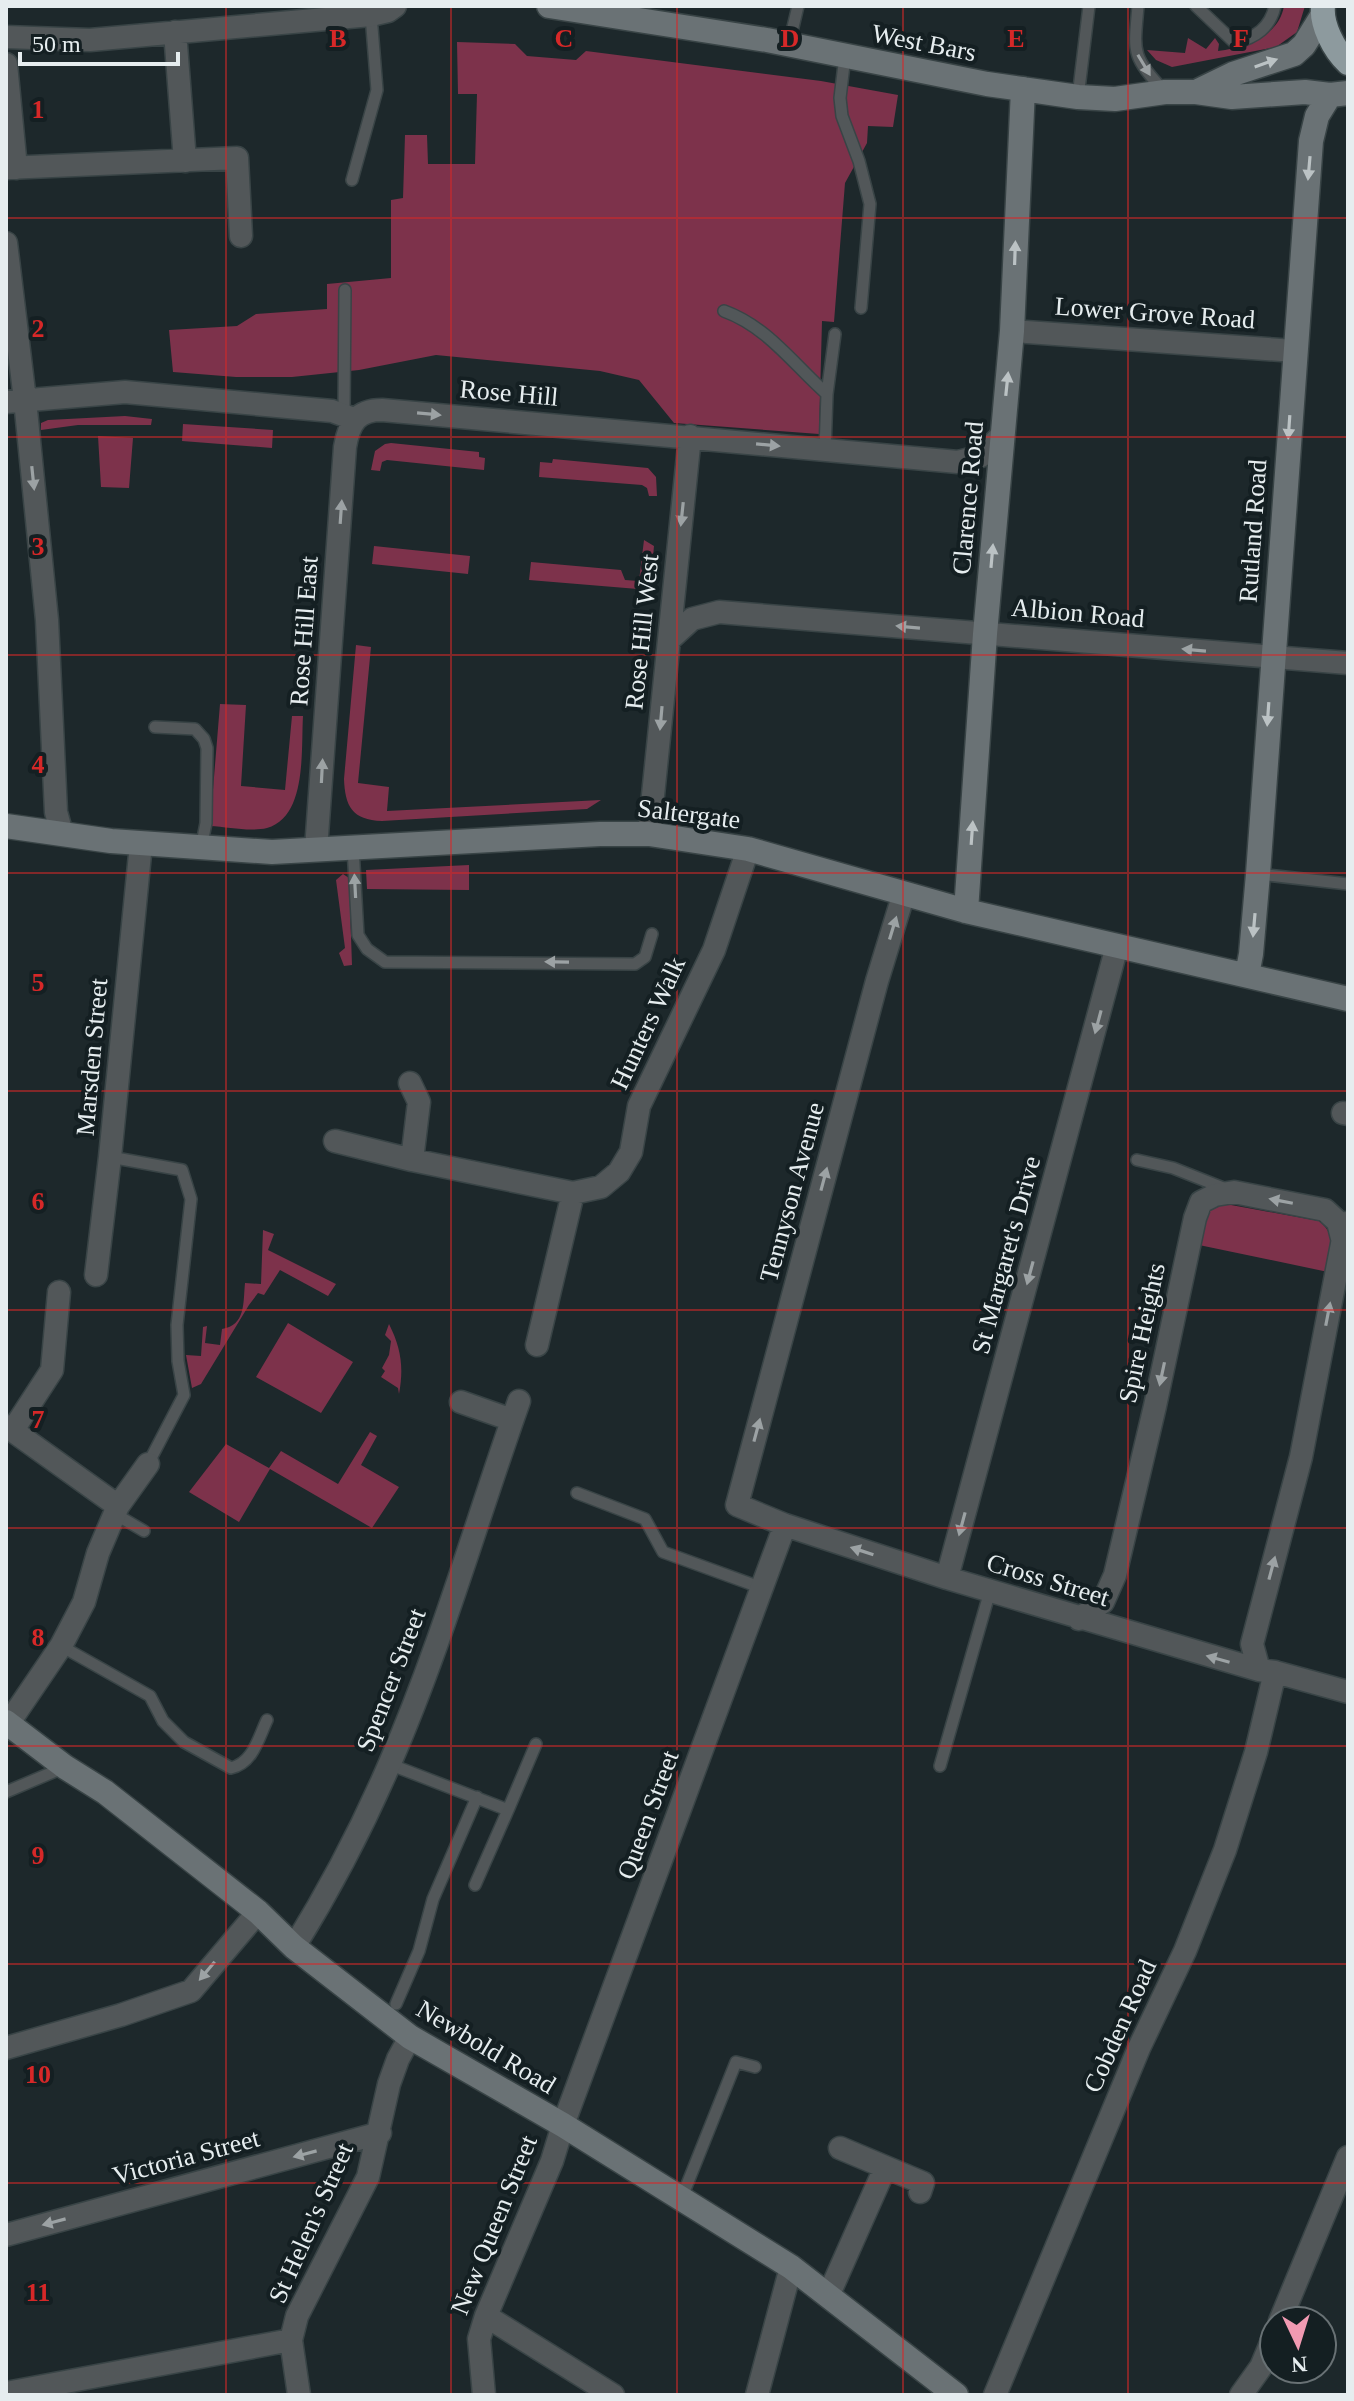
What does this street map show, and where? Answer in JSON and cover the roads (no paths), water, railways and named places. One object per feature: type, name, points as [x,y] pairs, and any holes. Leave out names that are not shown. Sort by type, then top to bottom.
[{"type":"highway","name":"West Bars","points":[[1322,11],[1339,55],[1348,63]]},
{"type":"street","points":[[6,37],[90,40],[371,15],[395,6]]},
{"type":"street","name":"West Bars","points":[[549,6],[789,44],[1078,97],[1115,99],[1165,92],[1232,97],[1305,92],[1339,94]]},
{"type":"street","name":"West Bars","points":[[1196,92],[1233,74],[1294,54],[1304,45],[1322,11]]},
{"type":"street","points":[[175,32],[176,157]]},
{"type":"street","points":[[6,64],[11,168],[176,157],[237,158],[241,236]]},
{"type":"street","name":"Clarence Road","points":[[966,911],[985,634],[1012,331],[1023,89]]},
{"type":"street","name":"Rutland Road","points":[[1247,975],[1258,874],[1311,141],[1317,116],[1339,94]]},
{"type":"street","points":[[6,243],[16,401],[47,620],[46,730],[56,812],[62,834]]},
{"type":"street","name":"Lower Grove Road","points":[[1012,331],[1295,351]]},
{"type":"street","name":"Rose Hill","points":[[16,401],[125,392],[349,416],[382,410],[958,462],[981,456],[1001,436]]},
{"type":"street","name":"Rose Hill East","points":[[316,849],[349,416]]},
{"type":"street","name":"Rose Hill West","points":[[649,834],[690,436]]},
{"type":"street","name":"Albion Road","points":[[669,640],[692,619],[719,612],[1348,663]]},
{"type":"street","name":"Saltergate","points":[[6,826],[141,844],[272,852],[649,834],[748,849],[966,911],[1348,999]]},
{"type":"street","name":"Marsden Street","points":[[96,1275],[141,844]]},
{"type":"street","name":"Hunters Walk","points":[[573,1193],[601,1187],[619,1172],[631,1152],[639,1106],[714,950],[748,849]]},
{"type":"street","name":"Tennyson Avenue","points":[[737,1505],[877,981],[904,893]]},
{"type":"street","name":"St Margaret's Drive","points":[[947,1578],[1117,946]]},
{"type":"street","points":[[410,1083],[419,1102],[412,1160]]},
{"type":"street","points":[[335,1141],[573,1193],[537,1345]]},
{"type":"street","points":[[1234,1192],[1325,1210],[1338,1222],[1342,1238]]},
{"type":"street","name":"Spire Heights","points":[[1079,1619],[1103,1602],[1115,1575],[1195,1218],[1201,1202],[1215,1195],[1234,1192]]},
{"type":"street","points":[[1267,1671],[1252,1644],[1301,1457],[1348,1215]]},
{"type":"street","points":[[59,1292],[52,1370],[9,1428],[116,1510]]},
{"type":"street","name":"Spencer Street","points":[[294,1947],[321,1903],[389,1764],[439,1635],[516,1411],[461,1402]]},
{"type":"street","points":[[7,1723],[61,1646],[84,1602],[98,1553],[116,1510],[148,1464]]},
{"type":"street","name":"Cross Street","points":[[737,1505],[785,1525],[1079,1619],[1348,1692]]},
{"type":"street","name":"Queen Street","points":[[563,2125],[785,1525]]},
{"type":"street","name":"Cobden Road","points":[[995,2395],[1139,2048],[1185,1951],[1225,1850],[1256,1752],[1267,1671]]},
{"type":"street","name":"Newbold Road","points":[[7,1723],[65,1767],[105,1792],[258,1912],[294,1947],[410,2037],[563,2125],[791,2267],[956,2395]]},
{"type":"street","points":[[6,2048],[191,1991],[258,1912]]},
{"type":"street","name":"St Helen's Street","points":[[6,2393],[291,2340],[297,2316],[368,2177],[389,2084],[410,2037]]},
{"type":"street","name":"New Queen Street","points":[[484,2395],[479,2339],[552,2161],[563,2125]]},
{"type":"street","name":"Victoria Street","points":[[6,2235],[380,2133]]},
{"type":"street","points":[[840,2148],[923,2183],[920,2192]]},
{"type":"street","points":[[1287,2305],[1348,2157]]},
{"type":"street","points":[[829,2294],[885,2168]]},
{"type":"street","points":[[757,2395],[791,2267]]},
{"type":"street","points":[[486,2316],[613,2395]]},
{"type":"street","points":[[291,2340],[299,2395]]},
{"type":"street","points":[[1241,2395],[1258,2371]]},
{"type":"lane","points":[[789,44],[798,6]]},
{"type":"lane","points":[[1078,97],[1089,6]]},
{"type":"lane","points":[[1138,6],[1134,48],[1143,68],[1165,92]]},
{"type":"lane","points":[[1196,6],[1235,43],[1250,39],[1272,21],[1275,6]]},
{"type":"lane","points":[[352,180],[377,90],[371,15]]},
{"type":"lane","points":[[845,55],[840,98],[842,116],[859,161],[870,204],[861,308]]},
{"type":"lane","points":[[345,290],[349,416]]},
{"type":"lane","points":[[724,311],[755,326],[782,347],[796,366],[827,394]]},
{"type":"lane","points":[[825,450],[827,394],[835,334]]},
{"type":"lane","points":[[155,727],[195,729],[204,739],[207,748],[206,823],[201,849]]},
{"type":"lane","points":[[353,847],[358,935],[367,949],[385,962],[635,964],[645,957],[652,934]]},
{"type":"lane","points":[[1258,874],[1348,884]]},
{"type":"lane","points":[[110,1157],[182,1170],[191,1199],[177,1325],[178,1361],[184,1395],[148,1464]]},
{"type":"lane","points":[[1137,1160],[1173,1168],[1234,1192]]},
{"type":"lane","points":[[577,1493],[645,1519],[663,1552],[762,1588]]},
{"type":"lane","points":[[116,1510],[144,1531]]},
{"type":"lane","points":[[940,1766],[990,1591]]},
{"type":"lane","points":[[61,1646],[150,1696],[163,1721],[184,1742],[231,1768],[242,1765],[252,1754],[267,1720]]},
{"type":"lane","points":[[475,1885],[536,1744]]},
{"type":"lane","points":[[389,1764],[508,1810]]},
{"type":"lane","points":[[6,1792],[65,1767]]},
{"type":"lane","points":[[396,2004],[419,1951],[433,1899],[477,1797]]},
{"type":"lane","points":[[682,2197],[736,2062],[755,2067]]}]
